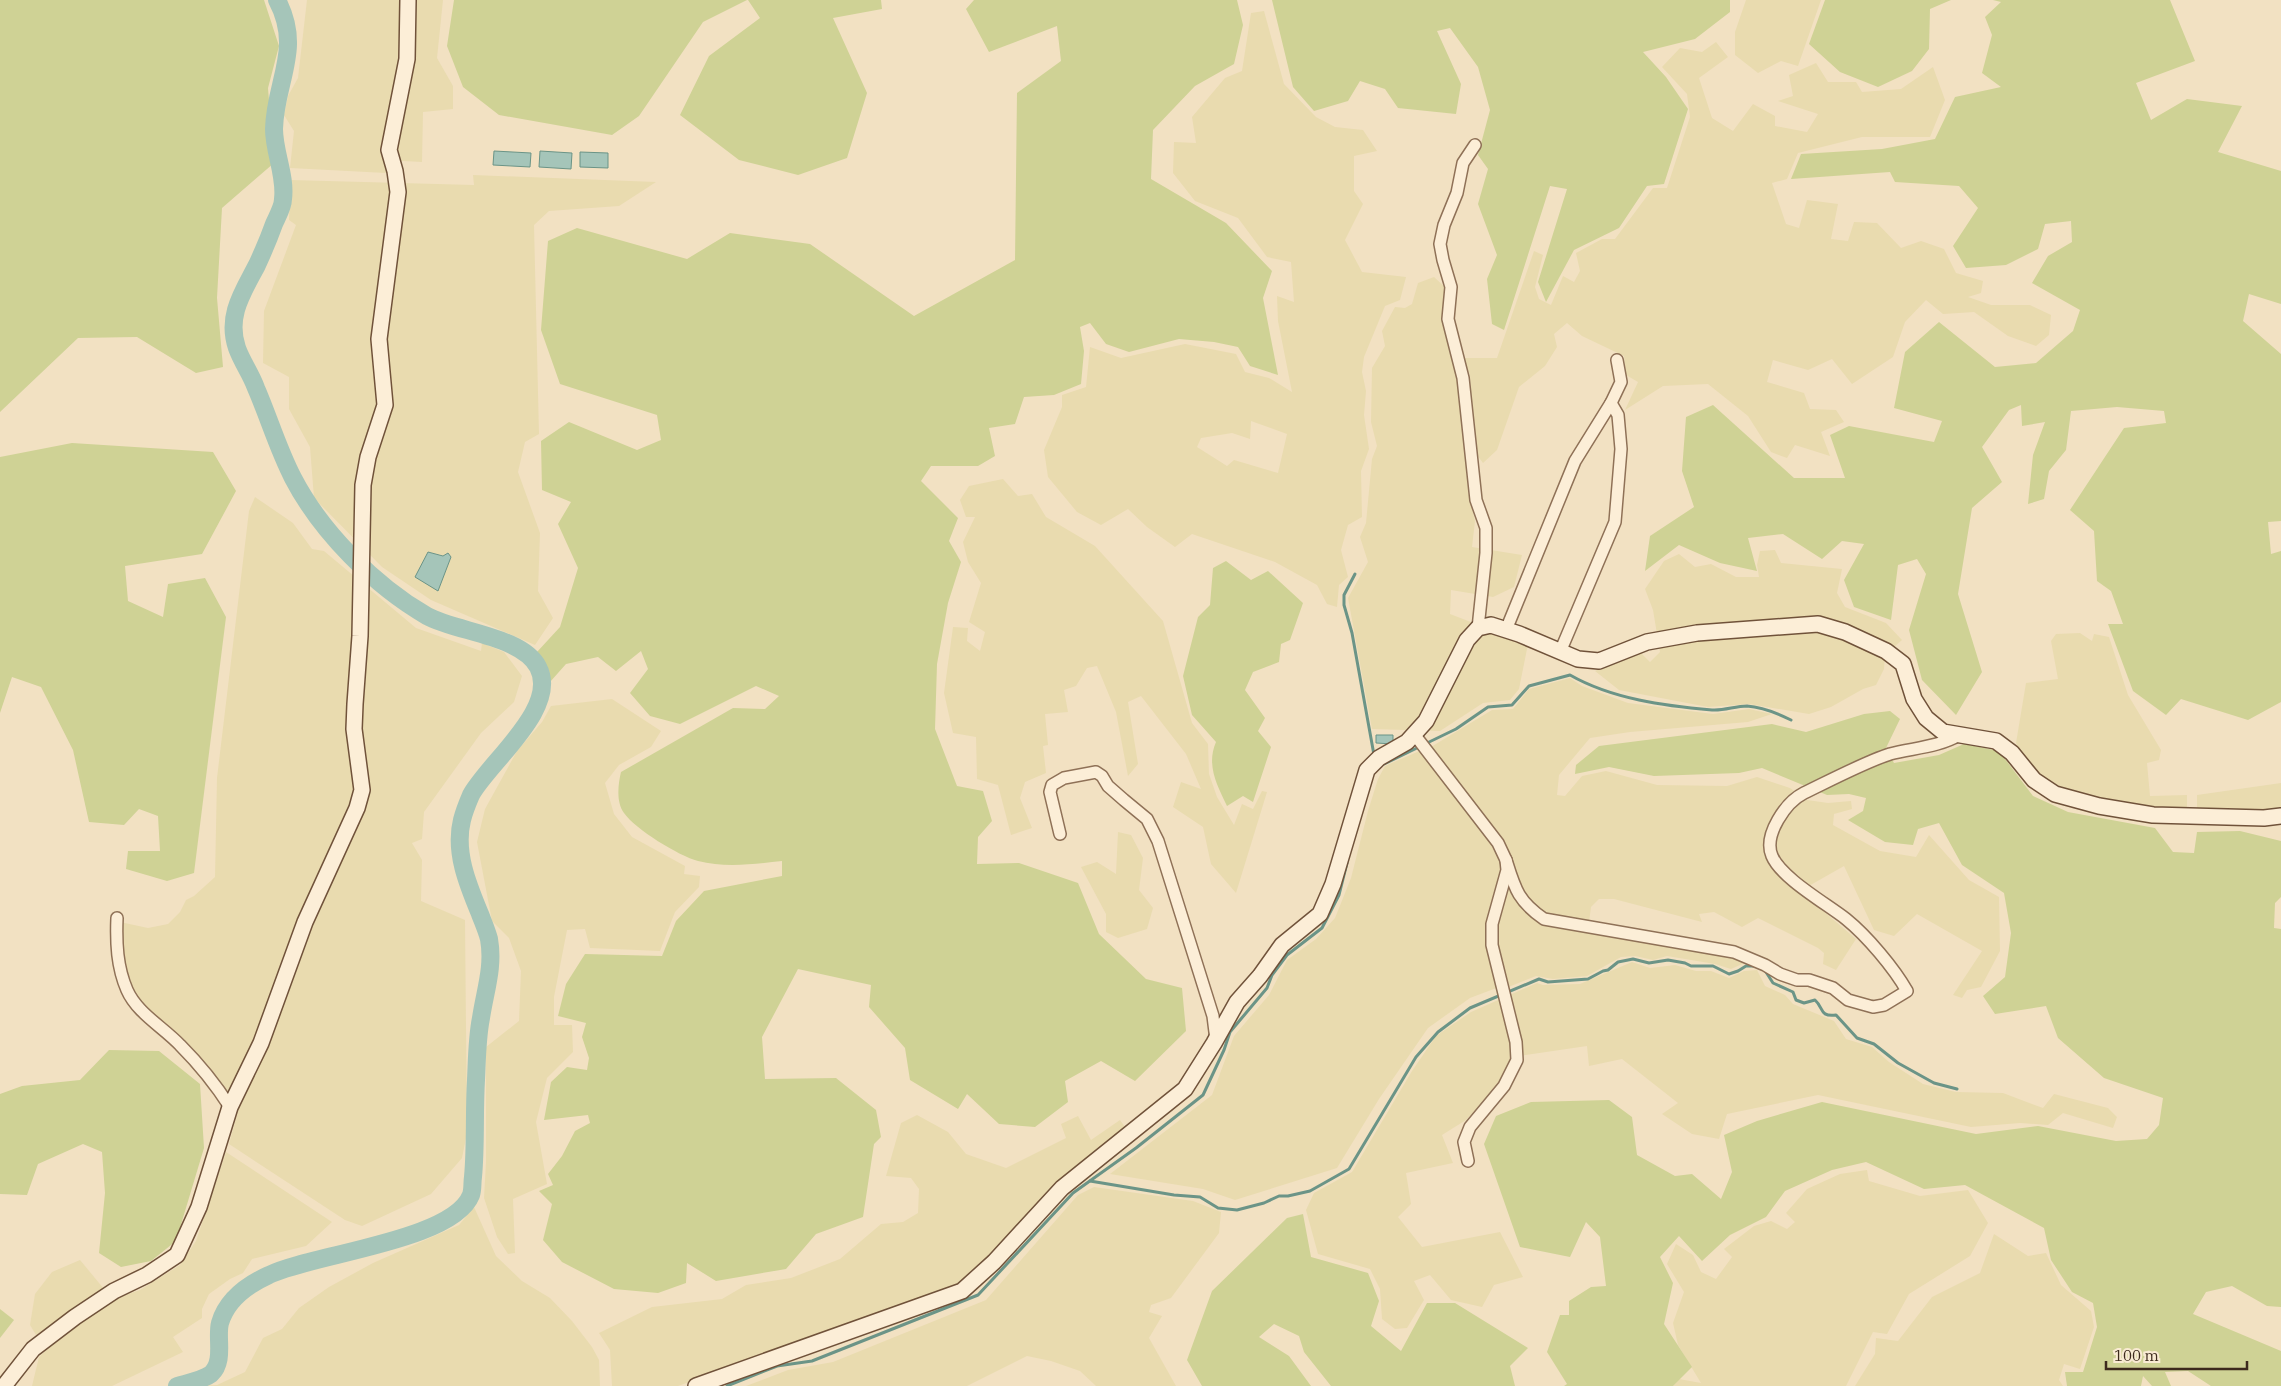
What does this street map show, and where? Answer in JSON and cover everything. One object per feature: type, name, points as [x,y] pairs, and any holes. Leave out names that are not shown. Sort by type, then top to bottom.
[{"type":"street","points":[[4,1386],[33,1349],[75,1316],[114,1291],[147,1275],[178,1255],[199,1207],[230,1108],[261,1043],[305,922],[358,808],[362,790],[354,729],[360,636],[363,485],[368,457],[385,406],[379,338],[398,192],[389,150],[407,59],[408,0]]},
{"type":"street","points":[[1475,145],[1463,163],[1457,193],[1444,225],[1440,244],[1442,260],[1451,287],[1448,318],[1463,378],[1476,500],[1486,528],[1486,553],[1478,628]]},
{"type":"street","points":[[1506,630],[1575,460],[1611,404],[1621,382],[1617,360]]},
{"type":"street","points":[[1560,652],[1615,522],[1620,449],[1618,415],[1611,404]]},
{"type":"street","points":[[696,1386],[962,1291],[994,1262],[1062,1188],[1185,1089],[1237,1002],[1260,976],[1282,945],[1320,914],[1333,884],[1366,770],[1376,760],[1407,742],[1426,721],[1467,640],[1478,628],[1491,625],[1578,660],[1599,661],[1647,642],[1697,632],[1818,624],[1845,632],[1886,651],[1903,664],[1914,699],[1926,718],[1943,732],[1996,741],[2012,753],[2034,780],[2055,794],[2153,815],[2264,818],[2281,816]]},
{"type":"street","points":[[1414,734],[1498,843],[1514,885],[1527,907],[1544,918],[1734,952],[1766,965],[1780,974],[1796,980],[1809,980],[1833,988],[1848,1000],[1873,1007],[1884,1005],[1907,991],[1897,974],[1848,921],[1780,869],[1771,855],[1771,837],[1785,807],[1802,795],[1888,755],[1942,743],[1959,735]]},
{"type":"street","points":[[1060,834],[1050,792],[1052,785],[1064,778],[1096,772],[1102,776],[1108,786],[1147,819],[1158,841],[1213,1016],[1216,1040]]},
{"type":"street","points":[[1468,1161],[1464,1142],[1470,1127],[1504,1086],[1517,1060],[1516,1042],[1492,945],[1492,924],[1506,870],[1506,860]]},
{"type":"street","points":[[117,918],[116,948],[127,991],[143,1012],[180,1044],[213,1081],[230,1108]]},
{"type":"shaded area","points":[[307,0],[443,0],[437,58],[453,86],[453,109],[423,112],[422,162],[385,160],[386,173],[290,168],[294,131],[284,115],[288,96],[298,78]]},
{"type":"shaded area","points":[[1746,0],[1821,0],[1798,66],[1781,61],[1758,73],[1735,55],[1735,32]]},
{"type":"shaded area","points":[[1264,11],[1284,84],[1316,117],[1335,127],[1363,130],[1377,151],[1354,156],[1354,191],[1363,204],[1345,240],[1362,272],[1406,277],[1400,300],[1385,306],[1364,357],[1362,372],[1366,391],[1364,415],[1369,449],[1361,471],[1362,517],[1348,525],[1341,550],[1348,577],[1339,585],[1337,607],[1327,604],[1317,585],[1275,562],[1192,534],[1175,547],[1147,527],[1128,509],[1101,525],[1077,512],[1048,477],[1044,450],[1062,407],[1062,395],[1086,387],[1090,347],[1121,358],[1185,344],[1236,354],[1245,372],[1269,378],[1292,392],[1278,321],[1277,296],[1294,302],[1291,262],[1267,257],[1238,218],[1195,201],[1173,173],[1174,142],[1196,143],[1192,117],[1225,78],[1242,71],[1251,13]],"holes":[[[1251,421],[1287,434],[1278,473],[1234,460],[1227,466],[1197,447],[1201,438],[1232,433],[1250,439]]]},
{"type":"shaded area","points":[[1716,42],[1728,57],[1699,78],[1712,118],[1733,131],[1753,104],[1775,116],[1775,126],[1807,132],[1818,114],[1778,101],[1793,96],[1789,75],[1816,63],[1828,82],[1856,82],[1862,92],[1901,89],[1933,67],[1945,100],[1930,137],[1862,137],[1798,153],[1787,179],[1772,183],[1786,224],[1799,228],[1807,200],[1838,204],[1831,239],[1848,241],[1854,222],[1877,223],[1901,248],[1921,241],[1944,249],[1956,273],[1983,281],[1981,293],[1968,297],[1991,305],[2030,305],[2051,315],[2049,335],[2036,346],[2008,336],[1974,312],[1943,314],[1926,300],[1905,322],[1893,357],[1852,384],[1832,359],[1808,370],[1773,360],[1767,382],[1804,393],[1810,409],[1836,410],[1844,422],[1821,432],[1830,456],[1795,445],[1787,458],[1771,452],[1748,416],[1708,384],[1663,386],[1625,410],[1638,382],[1626,375],[1624,356],[1582,336],[1567,323],[1554,334],[1557,347],[1545,366],[1519,387],[1497,450],[1483,463],[1474,451],[1470,375],[1463,358],[1497,358],[1534,251],[1543,255],[1535,287],[1539,299],[1551,305],[1563,276],[1574,282],[1580,271],[1576,253],[1602,239],[1615,239],[1653,188],[1667,188],[1690,117],[1687,94],[1662,67],[1680,48],[1702,52]]},
{"type":"shaded area","points":[[494,151],[531,153],[530,167],[493,165]]},
{"type":"shaded area","points":[[540,151],[572,153],[571,169],[539,167]]},
{"type":"shaded area","points":[[580,152],[608,153],[608,168],[580,167]]},
{"type":"shaded area","points":[[473,175],[656,182],[619,206],[549,211],[534,225],[539,434],[525,442],[518,472],[540,533],[538,591],[553,618],[535,645],[431,600],[382,567],[314,498],[310,447],[289,409],[289,377],[263,363],[264,311],[296,225],[289,220],[290,180],[474,185]],"holes":[[[428,552],[451,557],[438,590]]]},
{"type":"shaded area","points":[[1434,277],[1447,289],[1444,314],[1445,332],[1459,377],[1468,491],[1475,521],[1472,547],[1522,555],[1514,587],[1493,597],[1451,590],[1450,614],[1528,644],[1519,689],[1510,700],[1483,703],[1440,731],[1372,729],[1348,598],[1368,562],[1360,537],[1366,523],[1372,459],[1377,446],[1371,422],[1372,368],[1385,346],[1382,331],[1395,307],[1405,308],[1412,304],[1418,283]]},
{"type":"shaded area","points":[[1003,479],[1018,496],[1032,494],[1046,517],[1095,546],[1163,621],[1192,723],[1208,744],[1209,774],[1217,797],[1234,825],[1242,804],[1253,809],[1262,791],[1267,792],[1236,893],[1211,864],[1203,827],[1173,807],[1181,782],[1201,789],[1186,754],[1141,696],[1128,702],[1138,764],[1128,776],[1116,712],[1097,666],[1087,668],[1076,686],[1064,690],[1068,712],[1045,714],[1048,745],[1043,746],[1046,773],[1025,782],[1020,798],[1032,828],[1011,835],[998,785],[977,779],[976,737],[953,733],[944,693],[953,627],[968,628],[967,641],[980,651],[985,632],[969,622],[981,583],[968,562],[963,542],[975,517],[966,517],[960,500],[969,486]]},
{"type":"shaded area","points":[[255,497],[293,523],[312,549],[324,551],[416,628],[481,651],[482,643],[504,652],[522,676],[514,702],[481,733],[424,812],[422,839],[412,843],[422,860],[421,901],[465,920],[467,1133],[462,1158],[431,1194],[362,1226],[345,1220],[229,1144],[240,1104],[228,1099],[145,1009],[131,986],[119,947],[120,922],[148,928],[168,924],[180,912],[186,900],[194,896],[215,877],[217,778],[249,511]]},
{"type":"shaded area","points":[[1775,550],[1781,563],[1842,569],[1837,593],[1845,607],[1886,623],[1902,640],[1885,655],[1884,669],[1876,685],[1863,689],[1831,707],[1809,714],[1749,704],[1708,707],[1619,690],[1595,671],[1640,652],[1650,662],[1660,652],[1653,610],[1645,589],[1664,561],[1679,554],[1695,567],[1711,564],[1736,577],[1759,577],[1757,565],[1760,551]]},
{"type":"shaded area","points":[[428,552],[443,556],[448,553],[451,557],[438,591],[415,577]]},
{"type":"shaded area","points":[[2080,633],[2092,641],[2094,634],[2109,637],[2128,695],[2161,750],[2159,760],[2147,763],[2150,796],[2187,795],[2187,809],[2144,809],[2055,792],[2027,765],[2016,743],[2026,683],[2058,679],[2051,641],[2056,634]]},
{"type":"shaded area","points":[[1570,678],[1582,686],[1628,703],[1713,714],[1749,709],[1772,714],[1748,722],[1630,732],[1590,738],[1559,775],[1557,795],[1565,796],[1582,776],[1606,771],[1657,785],[1727,786],[1757,777],[1790,788],[1807,800],[1828,803],[1851,801],[1852,809],[1834,814],[1833,825],[1880,851],[1916,857],[1929,835],[1969,880],[1999,897],[2000,951],[1981,987],[1967,990],[1962,998],[1953,995],[1982,951],[1917,914],[1894,936],[1874,930],[1844,866],[1800,891],[1856,939],[1836,970],[1823,964],[1824,953],[1818,948],[1758,918],[1742,927],[1714,912],[1699,914],[1702,922],[1614,899],[1599,899],[1591,907],[1588,930],[1729,955],[1749,961],[1731,969],[1715,964],[1667,956],[1653,960],[1635,956],[1621,957],[1587,976],[1553,979],[1536,976],[1506,988],[1497,956],[1495,928],[1511,863],[1431,747],[1492,710],[1513,709],[1529,689]]},
{"type":"shaded area","points":[[612,699],[661,731],[651,747],[619,765],[605,783],[614,814],[632,837],[685,866],[684,874],[700,876],[699,887],[675,912],[660,951],[590,948],[585,929],[567,930],[554,997],[554,1025],[572,1025],[573,1052],[547,1078],[536,1122],[547,1184],[513,1199],[515,1253],[508,1254],[497,1237],[484,1198],[486,1162],[486,1047],[519,1021],[521,971],[509,938],[492,921],[477,842],[485,809],[517,751],[542,722],[551,706]]},
{"type":"shaded area","points":[[1376,735],[1393,735],[1393,744],[1376,743]]},
{"type":"shaded area","points":[[1424,749],[1500,850],[1504,863],[1490,906],[1485,939],[1499,987],[1470,998],[1428,1028],[1379,1099],[1337,1168],[1235,1200],[1203,1189],[1110,1174],[1212,1095],[1234,1036],[1269,995],[1287,960],[1316,939],[1335,918],[1351,878],[1368,811],[1378,779],[1385,766]]},
{"type":"shaded area","points":[[2281,783],[2281,809],[2256,813],[2197,808],[2197,795]]},
{"type":"shaded area","points":[[1118,832],[1131,835],[1143,858],[1139,890],[1153,908],[1147,929],[1118,938],[1106,932],[1106,914],[1081,867],[1097,862],[1116,874]]},
{"type":"shaded area","points":[[1632,962],[1650,968],[1675,965],[1696,971],[1711,971],[1729,978],[1744,971],[1757,970],[1765,986],[1785,995],[1793,1004],[1834,1021],[1846,1039],[1872,1047],[1889,1062],[1923,1084],[1956,1092],[2003,1093],[2043,1108],[2054,1094],[2108,1108],[2117,1117],[2113,1128],[2063,1113],[2048,1125],[2020,1123],[1971,1127],[1818,1095],[1727,1114],[1719,1139],[1692,1134],[1662,1114],[1678,1103],[1622,1059],[1589,1066],[1587,1046],[1512,1057],[1503,1080],[1466,1120],[1442,1135],[1453,1163],[1406,1173],[1411,1204],[1398,1217],[1422,1247],[1500,1232],[1523,1277],[1494,1285],[1482,1307],[1451,1300],[1430,1275],[1414,1281],[1424,1300],[1407,1328],[1395,1329],[1382,1319],[1380,1289],[1370,1269],[1318,1254],[1306,1210],[1314,1193],[1352,1172],[1412,1071],[1436,1036],[1471,1012],[1537,983],[1543,985],[1580,984]]},
{"type":"shaded area","points":[[917,1115],[948,1132],[966,1154],[1006,1168],[1066,1138],[1061,1124],[1078,1116],[1091,1140],[1120,1120],[1125,1127],[965,1284],[678,1386],[612,1386],[610,1350],[599,1333],[652,1307],[722,1299],[746,1285],[791,1278],[840,1259],[881,1224],[903,1222],[918,1213],[919,1189],[911,1178],[886,1176],[901,1123]]},
{"type":"shaded area","points":[[226,1152],[332,1222],[306,1246],[252,1259],[243,1273],[230,1279],[209,1294],[202,1309],[202,1318],[173,1337],[183,1352],[112,1386],[32,1386],[39,1357],[72,1327],[116,1298],[140,1290],[180,1265],[196,1241]]},
{"type":"shaded area","points":[[1867,1170],[1869,1181],[1920,1196],[1968,1190],[1988,1223],[1970,1256],[1909,1294],[1887,1334],[1873,1332],[1846,1386],[1673,1386],[1679,1379],[1701,1383],[1678,1345],[1673,1323],[1684,1292],[1667,1264],[1676,1244],[1693,1255],[1701,1272],[1716,1279],[1732,1257],[1724,1249],[1754,1226],[1771,1221],[1787,1229],[1795,1222],[1786,1213],[1807,1189],[1840,1174]]},
{"type":"shaded area","points":[[1094,1187],[1193,1201],[1221,1212],[1219,1233],[1171,1298],[1151,1305],[1149,1312],[1162,1316],[1149,1338],[1176,1386],[1096,1386],[1080,1371],[1051,1361],[1027,1356],[967,1386],[746,1386],[788,1370],[833,1362],[986,1300],[1078,1195]]},
{"type":"shaded area","points":[[474,1207],[496,1256],[522,1281],[550,1298],[572,1321],[592,1347],[599,1360],[600,1386],[198,1386],[217,1385],[245,1372],[263,1338],[282,1329],[299,1308],[329,1287],[373,1263],[459,1225]]},
{"type":"shaded area","points":[[1994,1234],[2028,1256],[2046,1253],[2061,1285],[2091,1311],[2094,1327],[2080,1369],[2064,1364],[2059,1380],[2063,1386],[1855,1386],[1875,1354],[1876,1338],[1898,1341],[1932,1297],[1980,1273]]},
{"type":"shaded area","points":[[80,1260],[104,1289],[36,1335],[30,1325],[35,1294],[52,1272]]},
{"type":"green space","points":[[0,0],[264,0],[279,46],[268,88],[274,163],[222,208],[217,298],[223,367],[196,373],[137,337],[78,338],[0,412]]},
{"type":"green space","points":[[454,0],[747,0],[703,22],[639,116],[612,135],[499,115],[463,87],[447,46]]},
{"type":"green space","points":[[748,0],[881,0],[882,9],[833,18],[867,93],[847,158],[798,175],[739,160],[680,115],[709,56],[760,18]]},
{"type":"green space","points":[[974,0],[1237,0],[1243,25],[1234,64],[1195,86],[1153,130],[1151,179],[1226,223],[1272,271],[1263,298],[1278,375],[1250,366],[1238,347],[1214,342],[1179,339],[1129,352],[1106,344],[1090,323],[1080,327],[1084,351],[1081,384],[1054,395],[1024,397],[1015,424],[989,428],[995,456],[978,466],[931,466],[921,481],[958,518],[949,541],[961,562],[948,603],[937,664],[935,729],[957,786],[983,791],[992,821],[978,837],[977,864],[1019,863],[1078,883],[1099,934],[1146,979],[1182,988],[1186,1031],[1135,1081],[1101,1061],[1065,1081],[1068,1102],[1035,1127],[999,1124],[967,1094],[958,1109],[910,1080],[905,1048],[869,1007],[871,985],[798,969],[762,1037],[765,1079],[836,1078],[876,1110],[881,1137],[874,1144],[863,1217],[816,1234],[786,1269],[716,1281],[687,1263],[686,1283],[658,1293],[614,1289],[562,1262],[543,1240],[552,1204],[539,1191],[553,1185],[548,1174],[562,1156],[575,1131],[590,1123],[588,1115],[544,1120],[551,1082],[567,1067],[587,1070],[589,1058],[582,1037],[586,1023],[558,1016],[566,984],[585,954],[662,956],[676,921],[704,891],[782,876],[782,861],[740,865],[708,863],[680,854],[658,841],[638,827],[621,809],[618,793],[621,772],[733,708],[765,709],[779,696],[756,686],[680,724],[650,716],[630,693],[648,669],[641,651],[616,671],[598,657],[566,664],[550,682],[549,671],[537,652],[560,627],[578,568],[558,524],[571,502],[542,490],[541,441],[569,422],[637,450],[661,440],[657,415],[560,384],[541,330],[548,241],[577,228],[687,259],[730,233],[810,244],[914,316],[1015,260],[1017,93],[1061,61],[1057,26],[989,52],[966,9]]},
{"type":"green space","points":[[1272,0],[1730,0],[1730,12],[1695,39],[1643,52],[1666,77],[1688,109],[1664,184],[1647,186],[1619,228],[1574,250],[1546,302],[1538,282],[1567,189],[1550,186],[1504,330],[1492,324],[1487,279],[1497,255],[1478,204],[1488,169],[1478,155],[1490,110],[1478,67],[1450,28],[1437,31],[1461,84],[1456,114],[1398,108],[1385,89],[1360,81],[1348,101],[1314,111],[1293,87]]},
{"type":"green space","points":[[1825,0],[1951,0],[1930,9],[1929,49],[1912,71],[1878,87],[1840,72],[1809,44]]},
{"type":"green space","points":[[1993,0],[2170,0],[2195,61],[2136,83],[2151,120],[2187,99],[2242,106],[2218,152],[2281,171],[2281,304],[2249,294],[2243,321],[2281,354],[2281,521],[2268,522],[2271,554],[2281,551],[2281,702],[2248,720],[2181,699],[2166,715],[2133,691],[2108,624],[2123,624],[2111,591],[2097,581],[2094,531],[2070,510],[2124,428],[2166,423],[2164,411],[2117,407],[2071,411],[2066,450],[2049,471],[2044,499],[2028,504],[2033,455],[2045,422],[2022,426],[2021,405],[2009,410],[1982,447],[2002,482],[1972,508],[1958,594],[1982,672],[1956,715],[1922,680],[1909,630],[1926,574],[1917,559],[1898,565],[1891,620],[1854,607],[1844,580],[1864,544],[1842,541],[1822,559],[1783,534],[1748,538],[1757,571],[1720,563],[1679,545],[1645,571],[1650,536],[1694,507],[1682,471],[1686,417],[1713,405],[1794,478],[1845,478],[1830,435],[1849,426],[1934,442],[1942,421],[1894,408],[1905,352],[1939,322],[1995,367],[2036,363],[2073,331],[2080,310],[2032,283],[2048,256],[2072,242],[2071,221],[2045,224],[2038,249],[2006,265],[1966,268],[1953,246],[1978,208],[1959,186],[1895,182],[1890,172],[1791,179],[1801,154],[1882,149],[1935,139],[1955,97],[2001,87],[1982,73],[1992,35],[1985,17],[2001,2]]},
{"type":"green space","points":[[72,443],[213,452],[236,491],[202,554],[125,566],[128,601],[163,617],[168,584],[205,578],[226,617],[194,873],[167,881],[126,869],[128,851],[160,851],[158,816],[139,809],[124,825],[89,822],[73,750],[41,687],[12,677],[0,713],[0,457]]},
{"type":"green space","points":[[1226,561],[1251,580],[1268,571],[1303,603],[1290,640],[1281,644],[1279,662],[1253,672],[1245,690],[1265,718],[1258,731],[1271,747],[1253,802],[1243,796],[1227,806],[1216,783],[1212,767],[1213,750],[1216,742],[1192,715],[1183,676],[1198,617],[1210,605],[1213,568]]},
{"type":"green space","points":[[1890,711],[1900,719],[1886,748],[1894,763],[1939,755],[1964,744],[1999,751],[2033,796],[2068,812],[2155,828],[2173,852],[2194,853],[2197,832],[2240,831],[2281,841],[2281,897],[2275,903],[2274,928],[2281,929],[2281,1307],[2267,1306],[2232,1286],[2206,1292],[2193,1314],[2281,1351],[2281,1386],[2211,1386],[2188,1371],[2165,1372],[2171,1386],[2152,1386],[2143,1376],[2141,1386],[2067,1386],[2065,1372],[2083,1372],[2097,1327],[2093,1303],[2072,1292],[2051,1260],[2044,1228],[1965,1185],[1924,1189],[1866,1162],[1832,1170],[1785,1191],[1766,1217],[1730,1235],[1702,1261],[1679,1236],[1660,1257],[1673,1283],[1664,1324],[1692,1367],[1673,1386],[1564,1386],[1567,1384],[1547,1352],[1560,1315],[1569,1315],[1569,1301],[1591,1287],[1606,1286],[1600,1237],[1586,1222],[1570,1257],[1520,1247],[1484,1144],[1496,1116],[1531,1102],[1609,1100],[1632,1117],[1637,1155],[1675,1176],[1692,1174],[1721,1199],[1732,1172],[1724,1135],[1757,1121],[1822,1102],[1976,1134],[2038,1126],[2116,1141],[2147,1139],[2159,1125],[2163,1098],[2104,1078],[2058,1038],[2046,1006],[1995,1014],[1983,996],[2005,977],[2011,933],[2004,893],[1962,865],[1939,823],[1918,829],[1913,845],[1885,842],[1848,820],[1863,811],[1866,798],[1849,794],[1827,795],[1762,768],[1739,773],[1654,776],[1609,767],[1575,774],[1576,765],[1599,746],[1772,724],[1806,732],[1864,714]]},
{"type":"green space","points":[[109,1050],[159,1051],[200,1084],[204,1148],[176,1241],[151,1261],[121,1267],[99,1253],[105,1193],[102,1152],[83,1144],[38,1164],[27,1195],[0,1194],[0,1094],[22,1086],[80,1080]]},
{"type":"green space","points":[[1303,1214],[1311,1257],[1368,1273],[1379,1301],[1371,1326],[1401,1351],[1427,1303],[1455,1303],[1528,1348],[1510,1366],[1515,1386],[1331,1386],[1304,1352],[1299,1336],[1274,1324],[1259,1337],[1289,1356],[1311,1386],[1202,1386],[1187,1360],[1212,1291],[1287,1218]]},
{"type":"green space","points":[[0,1309],[14,1320],[0,1338]]},
{"type":"waterway","points":[[177,1386],[204,1378],[215,1369],[218,1363],[219,1329],[223,1314],[233,1300],[253,1283],[289,1267],[411,1235],[438,1224],[459,1211],[471,1195],[478,1041],[490,969],[490,949],[489,939],[463,868],[460,832],[471,795],[531,717],[539,700],[542,683],[538,667],[530,657],[518,648],[503,641],[439,622],[427,616],[407,604],[351,556],[318,518],[293,478],[254,383],[237,348],[234,325],[238,305],[283,202],[283,182],[274,129],[275,112],[286,65],[288,34],[277,0]]},
{"type":"waterway","points":[[1355,574],[1344,595],[1344,605],[1352,633],[1374,755]]},
{"type":"waterway","points":[[1425,744],[1456,729],[1488,707],[1512,705],[1529,686],[1570,675],[1603,690],[1639,700],[1712,710],[1747,706],[1769,711],[1791,720]]},
{"type":"waterway","points":[[1384,764],[1419,747]]},
{"type":"waterway","points":[[727,1386],[777,1366],[812,1361],[978,1295],[1073,1193],[1136,1148],[1203,1095],[1224,1050],[1230,1032],[1267,988],[1272,975],[1287,955],[1322,928],[1339,895],[1347,863]]},
{"type":"waterway","points":[[1090,1181],[1174,1195],[1200,1197],[1218,1208],[1237,1210],[1264,1203],[1279,1196],[1310,1191],[1349,1169],[1416,1057],[1438,1032],[1470,1008],[1539,979],[1548,982],[1588,979],[1608,970],[1618,962],[1633,959],[1649,963],[1668,960],[1691,966],[1713,966],[1729,974],[1746,966],[1755,966]]},
{"type":"waterway","points":[[1766,972],[1773,983],[1793,992],[1796,1000],[1804,1003],[1815,1000],[1824,1013],[1836,1015],[1857,1038],[1874,1044],[1898,1063],[1934,1083],[1957,1089]]}]
